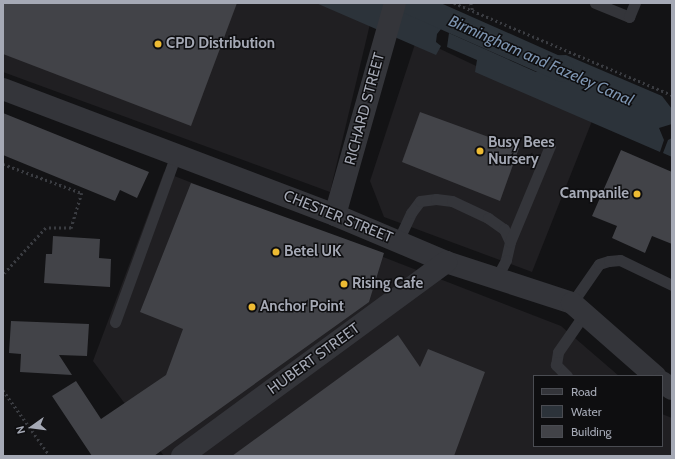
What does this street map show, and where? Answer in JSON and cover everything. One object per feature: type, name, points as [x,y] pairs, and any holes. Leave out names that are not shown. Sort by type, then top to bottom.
[{"type":"street","name":"RICHARD STREET","points":[[335,215],[395,3]]},
{"type":"street","name":"CHESTER STREET","points":[[3,88],[335,215],[446,262],[578,308],[654,375]]},
{"type":"street","name":"HUBERT STREET","points":[[188,454],[446,262]]},
{"type":"street","points":[[663,383],[672,389]]},
{"type":"lane","points":[[595,3],[629,17],[635,3]]},
{"type":"lane","points":[[496,279],[506,260],[510,242],[550,146]]},
{"type":"lane","points":[[115,322],[176,154]]},
{"type":"lane","points":[[398,242],[411,213],[420,201],[436,199],[452,201],[488,218],[504,229],[510,242]]},
{"type":"lane","points":[[566,375],[556,365],[558,352],[599,264],[620,260],[672,285]]},
{"type":"path","points":[[454,3],[473,13],[672,95]]},
{"type":"path","points":[[471,3],[473,13]]},
{"type":"path","points":[[3,164],[82,193],[71,228],[46,228],[3,275]]},
{"type":"path","points":[[3,390],[50,456]]},
{"type":"shaded area","points":[[3,3],[375,3],[330,192],[3,72]]},
{"type":"shaded area","name":"Busy Bees Nursery","points":[[417,38],[592,121],[532,272],[384,217],[370,181]]},
{"type":"shaded area","points":[[164,172],[561,326],[618,375],[533,375],[533,447],[663,447],[663,414],[672,418],[672,456],[164,456],[93,361]]},
{"type":"water","points":[[316,3],[436,3],[458,23],[445,24],[437,34],[436,42],[441,46],[436,55]]},
{"type":"water","points":[[449,33],[536,72],[545,69],[532,56],[566,55],[662,96],[672,109],[672,124],[659,128],[664,140],[660,152],[475,72],[477,60],[447,47]]},
{"type":"water","points":[[672,138],[672,157],[663,153],[668,140]]},
{"type":"building","name":"CPD Distribution","points":[[3,3],[237,3],[191,126],[3,54]]},
{"type":"building","points":[[420,112],[519,148],[500,201],[402,162]]},
{"type":"building","points":[[3,113],[149,172],[137,198],[120,190],[115,201],[3,155]]},
{"type":"building","name":"Campanile","points":[[621,150],[672,172],[672,244],[652,236],[645,253],[612,238],[617,226],[592,216]]},
{"type":"building","name":"Anchor Point","points":[[191,183],[384,253],[369,302],[154,456],[92,456],[52,396],[76,381],[101,419],[166,375],[183,329],[140,312]]},
{"type":"building","points":[[53,236],[100,239],[99,258],[111,259],[110,287],[44,283],[46,254],[52,254]]},
{"type":"building","points":[[11,321],[89,324],[87,356],[59,355],[72,375],[20,372],[21,354],[9,353]]},
{"type":"building","points":[[398,335],[420,367],[428,349],[485,372],[454,456],[232,456]]},
{"type":"waterway","name":"Birmingham and Fazeley Canal","points":[[411,3],[562,70]]},
{"type":"place","name":"CPD Distribution","points":[[158,44]]},
{"type":"place","name":"Busy Bees Nursery","points":[[480,151]]},
{"type":"place","name":"Campanile","points":[[637,194]]},
{"type":"place","name":"Betel UK","points":[[276,252]]},
{"type":"place","name":"Rising Cafe","points":[[344,284]]},
{"type":"place","name":"Anchor Point","points":[[252,307]]}]
